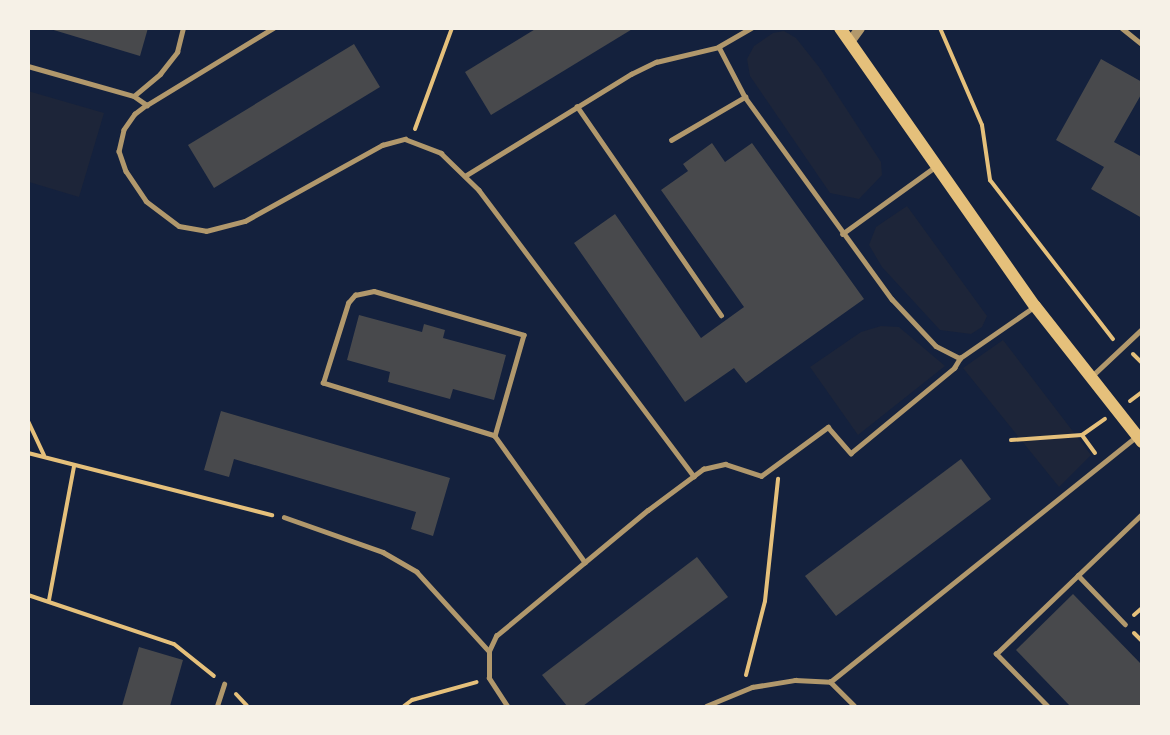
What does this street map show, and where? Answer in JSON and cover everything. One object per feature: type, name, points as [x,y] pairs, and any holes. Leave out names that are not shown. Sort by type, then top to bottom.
[{"type":"main road","points":[[840,28],[1035,306],[1089,379],[1139,439]]},
{"type":"street","points":[[850,42],[860,28]]},
{"type":"lane","points":[[134,96],[166,67],[177,52],[183,28]]},
{"type":"lane","points":[[273,28],[135,114],[124,130],[119,151],[126,171],[146,201],[179,226],[206,231],[245,220],[382,145],[405,139],[441,153],[465,176],[694,477]]},
{"type":"lane","points":[[465,176],[578,106],[656,62],[719,46],[752,28]]},
{"type":"lane","points":[[1122,28],[1142,44]]},
{"type":"lane","points":[[719,46],[745,97],[842,234],[936,346],[960,358]]},
{"type":"lane","points":[[28,66],[134,96],[147,105]]},
{"type":"lane","points":[[671,140],[745,97]]},
{"type":"lane","points":[[578,106],[721,315]]},
{"type":"lane","points":[[842,234],[936,166]]},
{"type":"lane","points":[[495,436],[524,334],[374,291],[355,295],[348,303],[323,383],[495,436],[585,562]]},
{"type":"lane","points":[[507,706],[489,678],[489,651],[496,636],[585,562],[704,469],[725,464],[761,476],[828,427],[851,453],[954,368],[960,358],[1035,306]]},
{"type":"lane","points":[[1089,379],[1142,329]]},
{"type":"lane","points":[[706,706],[743,691],[795,680],[830,682],[1139,439]]},
{"type":"lane","points":[[1047,706],[996,654],[1142,514]]},
{"type":"lane","points":[[284,517],[383,552],[417,572],[489,651]]},
{"type":"lane","points":[[1078,575],[1125,624]]},
{"type":"lane","points":[[830,682],[854,706]]},
{"type":"lane","points":[[218,706],[224,684]]},
{"type":"path","points":[[410,141],[452,28]]},
{"type":"path","points":[[940,28],[982,125],[990,180],[1109,337],[1125,345],[1142,363]]},
{"type":"path","points":[[28,421],[44,456]]},
{"type":"path","points":[[1011,440],[1082,435]]},
{"type":"path","points":[[28,453],[284,517]]},
{"type":"path","points":[[743,691],[772,562],[779,463]]},
{"type":"path","points":[[49,600],[74,466]]},
{"type":"path","points":[[28,595],[49,600],[174,644],[248,706]]},
{"type":"path","points":[[404,706],[412,700],[489,678]]},
{"type":"shaded area","points":[[784,31],[796,38],[819,67],[881,162],[882,175],[859,199],[830,193],[750,76],[747,59],[754,46],[773,33]]},
{"type":"shaded area","points":[[28,91],[104,113],[79,197],[29,182]]},
{"type":"shaded area","points":[[907,206],[987,316],[982,327],[971,334],[940,330],[882,267],[869,245],[876,227]]},
{"type":"shaded area","points":[[881,326],[899,327],[945,366],[858,435],[810,367],[861,332]]},
{"type":"shaded area","points":[[1003,340],[1091,455],[1059,487],[963,368]]},
{"type":"building","points":[[47,28],[148,28],[140,56]]},
{"type":"building","points":[[537,28],[634,28],[491,115],[465,72]]},
{"type":"building","points":[[354,44],[380,87],[214,188],[188,145]]},
{"type":"building","points":[[1101,59],[1142,82],[1142,93],[1114,142],[1142,157],[1142,218],[1091,189],[1104,167],[1056,140]]},
{"type":"building","points":[[712,143],[725,162],[752,143],[864,299],[746,383],[734,368],[685,402],[574,243],[615,214],[701,338],[744,307],[661,190],[688,171],[683,164]]},
{"type":"building","points":[[359,315],[422,332],[424,324],[445,330],[443,338],[506,355],[494,400],[453,389],[450,399],[388,382],[390,372],[347,360]]},
{"type":"building","points":[[221,411],[450,478],[433,536],[411,529],[416,512],[234,459],[229,477],[204,470]]},
{"type":"building","points":[[961,459],[991,499],[836,616],[805,576]]},
{"type":"building","points":[[697,557],[728,597],[583,706],[567,706],[542,675]]},
{"type":"building","points":[[1073,594],[1142,665],[1142,706],[1070,706],[1016,650]]},
{"type":"building","points":[[139,647],[183,660],[170,706],[122,706]]}]
